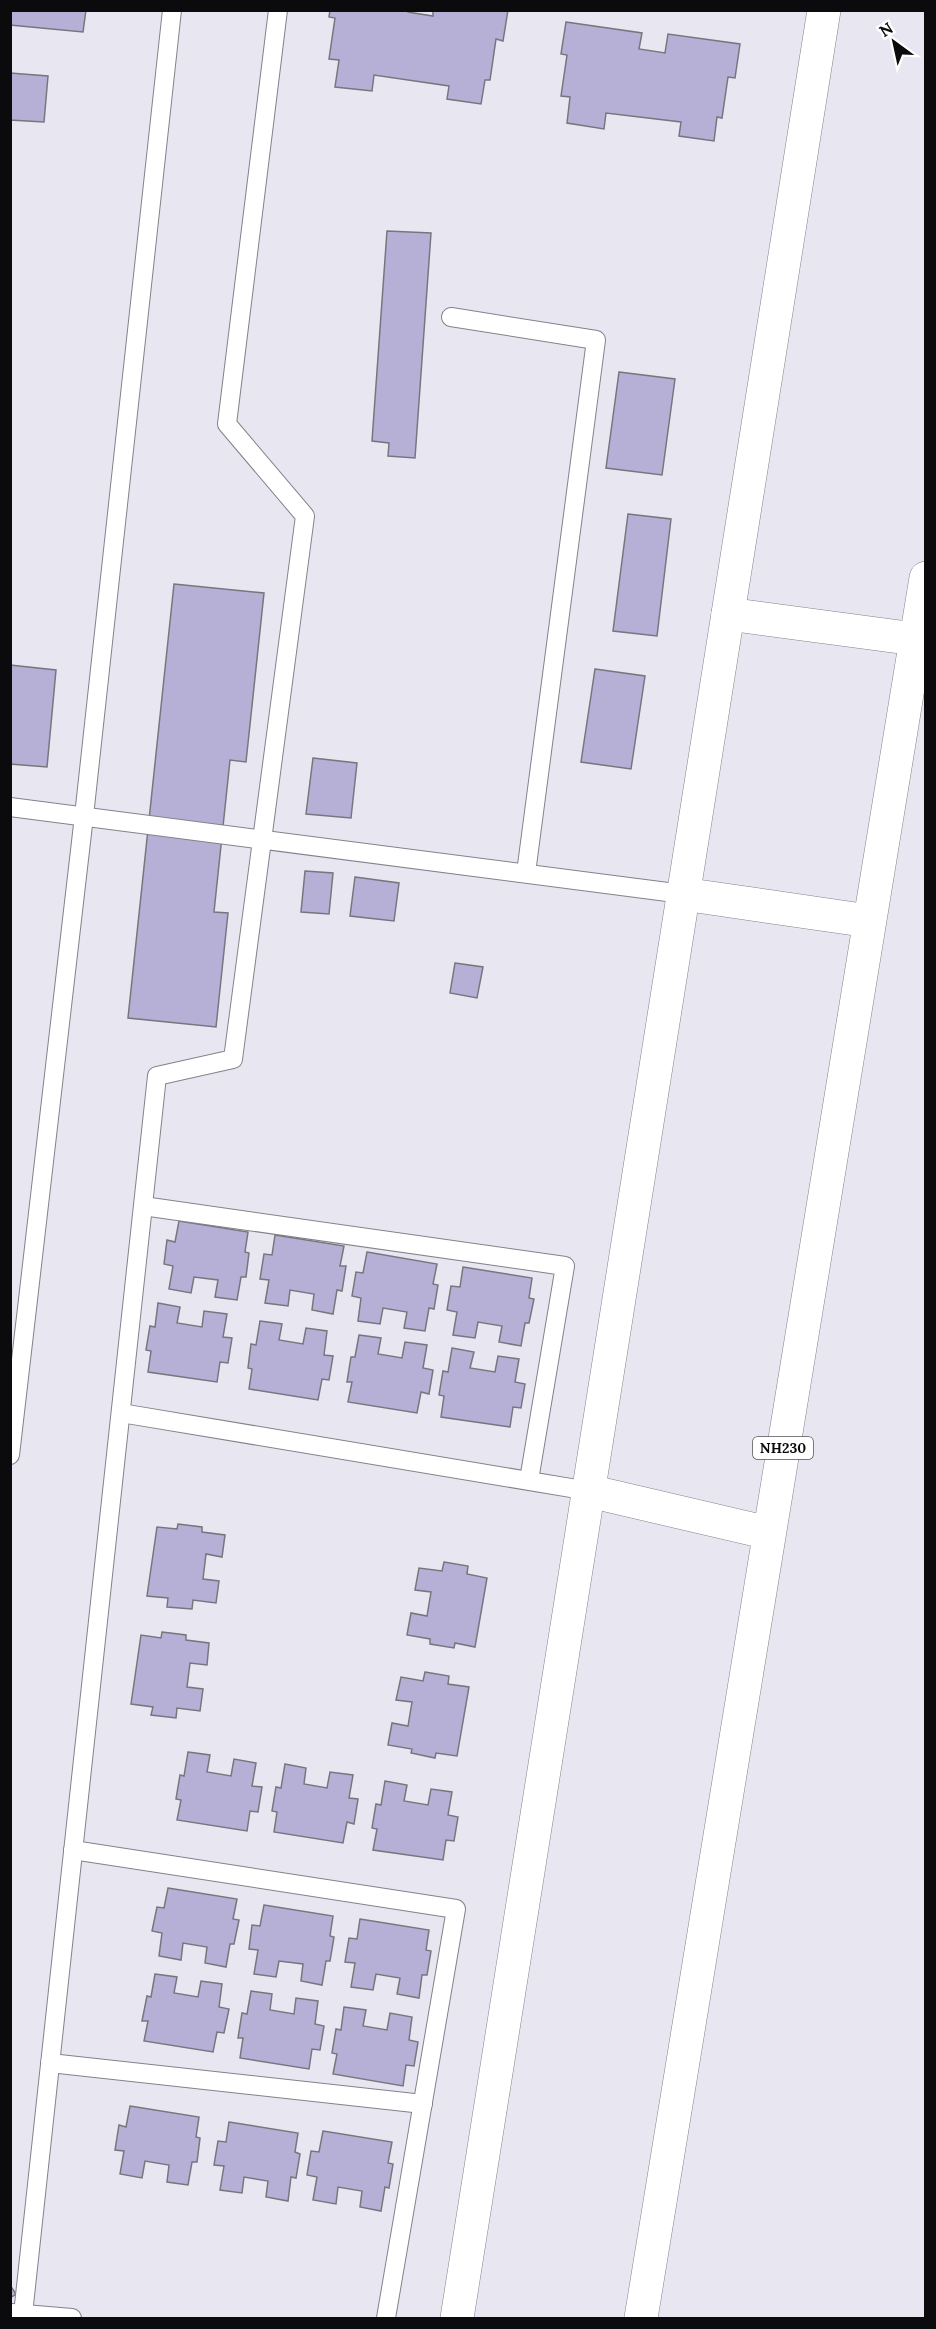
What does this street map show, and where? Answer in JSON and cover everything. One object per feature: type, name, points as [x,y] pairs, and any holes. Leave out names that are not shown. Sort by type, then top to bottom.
[{"type":"main road","points":[[457,2319],[824,10]]},
{"type":"main road","name":"NH230","points":[[641,2319],[926,578]]},
{"type":"main road","points":[[728,614],[915,639]]},
{"type":"main road","points":[[683,894],[869,921]]},
{"type":"main road","points":[[589,1491],[769,1533]]},
{"type":"lane","points":[[10,1455],[84,816],[172,10]]},
{"type":"lane","points":[[72,2319],[17,2313],[50,2063],[157,1076],[233,1059],[305,516],[227,424],[278,10]]},
{"type":"lane","points":[[451,317],[596,340],[526,873]]},
{"type":"lane","points":[[10,807],[683,894]]},
{"type":"lane","points":[[143,1206],[565,1266],[529,1480]]},
{"type":"lane","points":[[121,1413],[589,1491]]},
{"type":"lane","points":[[73,1850],[456,1909],[386,2319]]},
{"type":"lane","points":[[50,2063],[423,2104]]},
{"type":"building","points":[[10,10],[86,10],[83,32],[10,25]]},
{"type":"building","points":[[330,10],[408,10],[408,12],[433,16],[433,10],[508,10],[503,41],[496,39],[490,80],[485,80],[481,104],[447,99],[449,86],[374,75],[372,91],[335,87],[339,60],[329,59],[335,18],[329,17]]},
{"type":"building","points":[[566,22],[642,33],[639,49],[665,53],[668,34],[740,44],[735,78],[728,77],[722,118],[717,117],[714,141],[679,136],[681,122],[606,113],[604,129],[567,123],[570,97],[561,96],[567,55],[561,54]]},
{"type":"building","points":[[10,73],[48,76],[44,122],[10,120]]},
{"type":"building","points":[[387,231],[431,233],[415,458],[388,456],[389,443],[372,441]]},
{"type":"building","points":[[619,372],[675,379],[662,475],[606,468]]},
{"type":"building","points":[[628,514],[671,519],[657,636],[613,631]]},
{"type":"building","points":[[174,584],[264,593],[246,762],[230,760],[214,912],[228,913],[216,1027],[128,1018]]},
{"type":"building","points":[[10,665],[56,670],[47,767],[10,764]]},
{"type":"building","points":[[595,669],[645,676],[631,769],[581,762]]},
{"type":"building","points":[[313,758],[357,763],[351,818],[306,814]]},
{"type":"building","points":[[305,871],[333,873],[329,914],[301,912]]},
{"type":"building","points":[[355,877],[399,883],[394,921],[350,916]]},
{"type":"building","points":[[455,963],[483,967],[477,998],[450,993]]},
{"type":"building","points":[[179,1221],[248,1232],[245,1252],[249,1253],[246,1277],[241,1277],[237,1300],[215,1297],[218,1280],[194,1277],[191,1293],[169,1289],[173,1266],[164,1264],[167,1240],[175,1242]]},
{"type":"building","points":[[275,1235],[344,1246],[340,1266],[346,1266],[342,1291],[337,1290],[333,1314],[312,1310],[314,1294],[290,1290],[288,1306],[265,1303],[269,1280],[260,1279],[264,1254],[272,1255]]},
{"type":"building","points":[[367,1252],[437,1264],[433,1284],[438,1285],[434,1309],[429,1308],[425,1331],[404,1328],[407,1312],[383,1308],[380,1324],[358,1321],[361,1298],[352,1296],[356,1272],[363,1273]]},
{"type":"building","points":[[463,1267],[532,1278],[529,1298],[534,1299],[529,1323],[525,1323],[521,1346],[499,1342],[502,1326],[478,1322],[475,1338],[453,1335],[457,1312],[447,1310],[451,1286],[460,1287]]},
{"type":"building","points":[[158,1303],[180,1307],[177,1323],[202,1327],[204,1311],[227,1314],[223,1337],[232,1338],[228,1363],[220,1362],[217,1382],[148,1372],[151,1351],[146,1350],[150,1326],[155,1327]]},
{"type":"building","points":[[260,1321],[282,1324],[279,1340],[303,1344],[306,1328],[327,1331],[324,1355],[333,1356],[329,1380],[322,1379],[318,1400],[249,1389],[252,1369],[248,1368],[251,1344],[256,1345]]},
{"type":"building","points":[[359,1335],[381,1338],[378,1354],[402,1358],[405,1342],[427,1345],[423,1368],[433,1370],[429,1394],[421,1392],[417,1413],[348,1402],[352,1382],[347,1382],[351,1357],[355,1357]]},
{"type":"building","points":[[452,1348],[474,1352],[470,1368],[495,1372],[498,1356],[519,1359],[515,1382],[525,1384],[521,1408],[513,1407],[510,1427],[441,1417],[444,1396],[439,1395],[443,1371],[448,1372]]},
{"type":"building","points":[[178,1524],[202,1527],[202,1532],[225,1535],[222,1557],[206,1554],[203,1579],[219,1581],[216,1603],[193,1600],[192,1609],[167,1607],[168,1598],[147,1596],[157,1527],[177,1529]]},
{"type":"building","points":[[444,1562],[468,1566],[467,1574],[487,1578],[475,1647],[455,1643],[454,1648],[430,1644],[430,1639],[407,1635],[411,1613],[427,1616],[431,1592],[415,1590],[419,1568],[442,1571]]},
{"type":"building","points":[[162,1632],[186,1635],[186,1640],[209,1643],[207,1665],[190,1663],[187,1687],[203,1689],[200,1711],[177,1708],[176,1718],[151,1715],[153,1707],[131,1704],[141,1635],[161,1638]]},
{"type":"building","points":[[425,1672],[449,1676],[448,1684],[469,1687],[457,1756],[436,1753],[435,1758],[411,1753],[412,1749],[388,1745],[392,1723],[408,1726],[412,1702],[396,1700],[401,1677],[423,1681]]},
{"type":"building","points":[[188,1752],[210,1755],[207,1772],[231,1776],[234,1759],[256,1763],[252,1786],[262,1787],[258,1812],[250,1811],[247,1831],[177,1820],[181,1800],[176,1799],[180,1775],[184,1776]]},
{"type":"building","points":[[285,1764],[306,1768],[304,1784],[327,1788],[330,1772],[353,1775],[349,1798],[358,1799],[354,1824],[347,1822],[343,1843],[274,1832],[277,1812],[272,1811],[276,1787],[281,1788]]},
{"type":"building","points":[[385,1781],[407,1785],[404,1801],[428,1805],[431,1789],[452,1792],[448,1815],[458,1817],[454,1841],[446,1840],[443,1860],[373,1850],[377,1829],[372,1828],[376,1804],[381,1805]]},
{"type":"building","points":[[168,1888],[237,1899],[233,1919],[239,1920],[234,1944],[230,1944],[226,1967],[205,1963],[207,1947],[183,1943],[181,1960],[159,1956],[162,1933],[152,1931],[157,1907],[164,1908]]},
{"type":"building","points":[[264,1905],[333,1916],[330,1936],[334,1937],[330,1961],[326,1961],[322,1985],[301,1981],[303,1964],[279,1961],[276,1977],[254,1974],[258,1950],[249,1949],[252,1925],[260,1926]]},
{"type":"building","points":[[360,1919],[429,1930],[426,1950],[431,1951],[427,1975],[422,1975],[419,1998],[397,1994],[400,1978],[376,1974],[373,1990],[351,1987],[355,1963],[345,1962],[349,1938],[357,1939]]},
{"type":"building","points":[[155,1974],[177,1977],[174,1993],[198,1997],[201,1981],[222,1984],[219,2007],[229,2009],[224,2033],[217,2032],[213,2052],[144,2041],[148,2021],[142,2021],[147,1996],[151,1997]]},
{"type":"building","points":[[251,1991],[272,1994],[270,2010],[294,2014],[296,1998],[318,2001],[315,2024],[324,2026],[320,2050],[312,2049],[309,2069],[240,2058],[243,2038],[238,2038],[242,2013],[247,2014]]},
{"type":"building","points":[[344,2007],[366,2010],[363,2026],[387,2030],[390,2013],[412,2017],[409,2040],[418,2042],[414,2066],[406,2065],[403,2086],[333,2074],[337,2054],[332,2053],[336,2029],[341,2030]]},
{"type":"building","points":[[130,2106],[199,2117],[196,2137],[200,2138],[197,2162],[192,2162],[188,2185],[167,2182],[169,2165],[145,2161],[142,2178],[120,2174],[124,2151],[115,2150],[119,2125],[126,2127]]},
{"type":"building","points":[[229,2122],[298,2133],[295,2152],[300,2154],[296,2178],[291,2177],[288,2201],[266,2197],[268,2181],[244,2177],[242,2193],[220,2190],[224,2166],[214,2165],[218,2141],[226,2142]]},
{"type":"building","points":[[323,2131],[392,2142],[388,2163],[393,2164],[389,2188],[385,2187],[381,2211],[360,2207],[362,2191],[338,2187],[336,2204],[313,2200],[317,2177],[307,2175],[311,2151],[319,2152]]},
{"type":"building","points":[[10,2285],[16,2294],[10,2298]]}]
